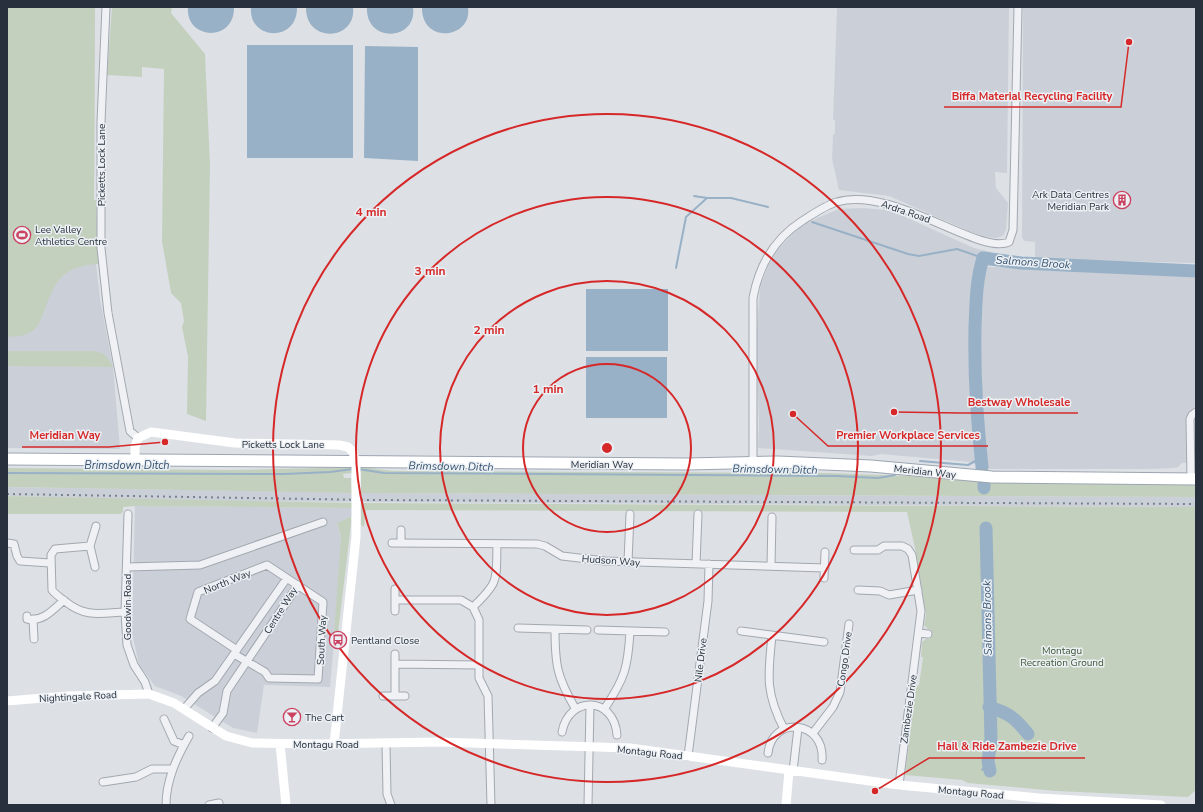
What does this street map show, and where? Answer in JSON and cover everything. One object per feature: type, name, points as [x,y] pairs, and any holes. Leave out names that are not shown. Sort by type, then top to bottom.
[{"type":"main road","name":"Picketts Lock Lane","points":[[138,438],[151,432],[235,443],[339,445],[348,447],[353,452],[356,463],[356,537],[334,744]]},
{"type":"main road","points":[[135,460],[135,447],[138,438]]},
{"type":"main road","name":"Meridian Way","points":[[7,459],[688,464],[753,462],[871,466],[992,477],[1193,479]]},
{"type":"main road","name":"Montagu Road","points":[[149,694],[165,699],[184,709],[226,736],[242,741],[280,744],[386,744],[439,742],[630,748],[899,785],[1039,798],[1161,805]]},
{"type":"main road","name":"Nightingale Road","points":[[7,701],[68,696],[149,694]]},
{"type":"main road","points":[[280,744],[286,805]]},
{"type":"main road","points":[[786,805],[791,771]]},
{"type":"street","name":"Picketts Lock Lane","points":[[106,7],[101,108],[101,248],[108,313],[130,431],[138,438]]},
{"type":"street","name":"Ardra Road","points":[[753,462],[753,298],[756,283],[768,255],[780,239],[794,226],[813,214],[837,202],[861,199],[878,201],[902,208],[973,237],[998,244],[1009,242],[1013,230],[1018,7]]},
{"type":"street","points":[[1193,479],[1190,419],[1196,412]]},
{"type":"street","name":"Goodwin Road","points":[[128,514],[125,612],[128,651],[134,665],[146,685],[149,694]]},
{"type":"street","points":[[628,562],[630,514]]},
{"type":"street","points":[[696,564],[698,514]]},
{"type":"street","points":[[771,566],[772,517]]},
{"type":"street","points":[[127,567],[200,565],[323,522]]},
{"type":"street","points":[[96,526],[90,546],[96,567]]},
{"type":"street","points":[[401,530],[401,543]]},
{"type":"street","points":[[7,543],[14,544],[20,561],[50,563]]},
{"type":"street","name":"Hudson Way","points":[[392,543],[541,545],[562,556],[628,562],[825,568]]},
{"type":"street","points":[[474,607],[490,590],[495,582],[497,544]]},
{"type":"street","points":[[90,546],[55,549],[51,556],[50,563],[52,590],[75,609],[87,614],[125,612]]},
{"type":"street","name":"Zambezie Drive","points":[[854,550],[878,550],[884,546],[902,546],[908,549],[912,555],[921,610],[899,785]]},
{"type":"street","points":[[824,578],[825,552]]},
{"type":"street","name":"Nile Drive","points":[[688,756],[708,601],[709,564]]},
{"type":"street","name":"North Way","points":[[235,652],[190,620],[196,594],[267,565],[287,578]]},
{"type":"street","name":"Centre Way","points":[[184,709],[198,693],[215,681],[287,578],[298,585],[247,662],[230,684],[227,691],[223,713],[212,728]]},
{"type":"street","name":"South Way","points":[[247,662],[273,679],[318,679],[323,602],[298,585]]},
{"type":"street","points":[[395,589],[395,611]]},
{"type":"street","points":[[858,590],[880,591],[885,595],[889,595],[918,590]]},
{"type":"street","points":[[34,639],[30,618],[45,617],[64,600]]},
{"type":"street","points":[[395,600],[461,600],[474,607],[479,620],[479,678],[488,694],[488,744],[491,805]]},
{"type":"street","name":"Congo Drive","points":[[813,732],[833,707],[840,692],[849,624]]},
{"type":"street","points":[[518,628],[587,630]]},
{"type":"street","points":[[555,629],[557,672],[575,708]]},
{"type":"street","points":[[598,630],[665,632]]},
{"type":"street","points":[[605,708],[620,685],[626,669],[630,631]]},
{"type":"street","points":[[741,631],[824,642]]},
{"type":"street","points":[[919,633],[928,634]]},
{"type":"street","points":[[772,636],[768,685],[772,702],[784,729]]},
{"type":"street","points":[[235,652],[247,662]]},
{"type":"street","points":[[395,654],[395,696]]},
{"type":"street","points":[[395,664],[479,665]]},
{"type":"street","points":[[383,696],[405,696]]},
{"type":"street","points":[[588,805],[590,705]]},
{"type":"street","points":[[562,732],[565,720],[575,708],[590,705],[605,708],[615,722],[617,735]]},
{"type":"street","points":[[164,719],[174,741],[184,745]]},
{"type":"street","points":[[791,771],[798,728]]},
{"type":"street","points":[[768,753],[770,741],[784,729],[798,728],[813,732],[821,744],[822,760]]},
{"type":"street","points":[[166,805],[166,793],[173,769],[184,745],[190,736]]},
{"type":"street","points":[[386,744],[387,794],[391,805]]},
{"type":"street","points":[[103,782],[136,777],[152,768],[173,769]]},
{"type":"street","points":[[209,805],[219,803]]},
{"type":"shaded area","points":[[7,7],[95,7],[94,200],[96,264],[100,299],[113,367],[120,449],[7,448]]},
{"type":"shaded area","points":[[837,7],[1009,7],[1007,173],[995,172],[996,188],[1008,203],[1006,230],[1003,236],[996,238],[980,236],[889,196],[839,190],[832,159],[833,135],[835,133],[835,121],[833,119]]},
{"type":"shaded area","points":[[1023,7],[1196,7],[1196,263],[1035,259],[1035,242],[1025,241],[1022,238]]},
{"type":"shaded area","points":[[863,208],[886,210],[903,216],[974,248],[991,252],[988,267],[1196,270],[1196,463],[1182,463],[1178,467],[1174,468],[1152,469],[989,469],[970,462],[881,454],[872,456],[758,448],[759,423],[756,343],[760,288],[768,265],[779,248],[799,228],[817,218],[839,209]]},
{"type":"shaded area","points":[[7,487],[372,493],[1196,497],[1196,507],[229,501],[7,496]]},
{"type":"shaded area","points":[[135,506],[352,508],[352,516],[337,524],[341,537],[340,572],[330,687],[264,685],[257,733],[233,728],[181,696],[155,686],[139,665],[132,633]]},
{"type":"green space","points":[[7,7],[95,7],[94,200],[96,200],[99,264],[77,268],[62,277],[52,291],[36,328],[25,335],[7,337]]},
{"type":"green space","points":[[112,7],[172,7],[171,13],[205,54],[210,165],[206,421],[187,414],[188,357],[182,327],[184,321],[181,303],[171,293],[162,241],[164,69],[142,67],[142,77],[107,75]]},
{"type":"green space","points":[[7,351],[95,351],[106,356],[113,367],[7,366]]},
{"type":"green space","points":[[362,467],[393,471],[829,473],[907,476],[907,474],[987,482],[1196,484],[1196,497],[361,493],[361,472],[343,474],[344,478],[351,478],[352,493],[7,487],[7,468],[230,470]]},
{"type":"green space","points":[[7,496],[352,503],[352,508],[135,506],[123,507],[123,512],[120,514],[7,514]]},
{"type":"green space","name":"Montagu Recreation Ground","points":[[361,503],[1196,507],[1196,790],[1188,797],[1056,791],[968,783],[962,780],[905,775],[916,687],[919,685],[923,657],[921,657],[922,642],[926,639],[930,639],[931,630],[924,625],[926,615],[916,553],[907,512],[366,510],[364,527],[361,525]]},
{"type":"green space","points":[[352,516],[338,633],[334,633],[341,537],[337,523]]},
{"type":"water","points":[[188,7],[234,7],[232,19],[227,27],[219,32],[210,33],[202,31],[194,26],[189,18]]},
{"type":"water","points":[[251,7],[297,7],[295,19],[290,27],[282,32],[273,33],[264,31],[257,26],[252,18]]},
{"type":"water","points":[[306,7],[353,7],[352,18],[347,27],[340,32],[331,34],[321,32],[313,27],[308,19]]},
{"type":"water","points":[[367,7],[413,7],[412,18],[408,27],[400,32],[391,34],[382,32],[374,27],[369,19]]},
{"type":"water","points":[[422,7],[468,7],[467,18],[463,26],[455,31],[446,33],[437,32],[429,28],[424,19]]},
{"type":"water","points":[[247,45],[353,45],[353,158],[247,158]]},
{"type":"water","points":[[365,46],[418,47],[418,161],[364,158]]},
{"type":"water","points":[[586,289],[668,289],[668,351],[586,351]]},
{"type":"water","points":[[586,357],[667,357],[667,418],[586,418]]},
{"type":"waterway","points":[[694,196],[707,198]]},
{"type":"waterway","points":[[676,268],[686,217],[707,198],[731,198],[768,207]]},
{"type":"waterway","points":[[812,222],[908,254],[919,256],[957,249],[983,258]]},
{"type":"waterway","name":"Salmons Brook","points":[[982,467],[976,397],[975,327],[977,292],[983,258],[1021,263],[1196,271]]},
{"type":"waterway","name":"Brimsdown Ditch","points":[[920,461],[968,465],[981,458]]},
{"type":"waterway","name":"Brimsdown Ditch","points":[[7,473],[284,474],[330,472],[353,469]]},
{"type":"waterway","name":"Brimsdown Ditch","points":[[358,469],[384,473],[837,476],[878,478],[895,475]]},
{"type":"waterway","name":"Salmons Brook","points":[[986,528],[991,739],[988,761],[990,771]]},
{"type":"waterway","name":"Salmons Brook","points":[[989,707],[1011,717],[1028,734]]},
{"type":"waterway","name":"Salmons Brook","points":[[982,770],[988,761]]},
{"type":"railway","points":[[7,494],[372,500],[1196,504]]},
{"type":"place","name":"Biffa Material Recycling Facility","points":[[1129,42]]},
{"type":"place","name":"Ark Data Centres Meridian Park","points":[[1122,200]]},
{"type":"place","name":"Lee Valley Athletics Centre","points":[[22,235]]},
{"type":"place","name":"Bestway Wholesale","points":[[894,412]]},
{"type":"place","name":"Premier Workplace Services","points":[[793,414]]},
{"type":"place","name":"Meridian Way","points":[[165,442]]},
{"type":"place","name":"Pentland Close","points":[[338,640]]},
{"type":"place","name":"The Cart","points":[[292,717]]},
{"type":"place","name":"Hail & Ride Zambezie Drive","points":[[875,791]]}]
